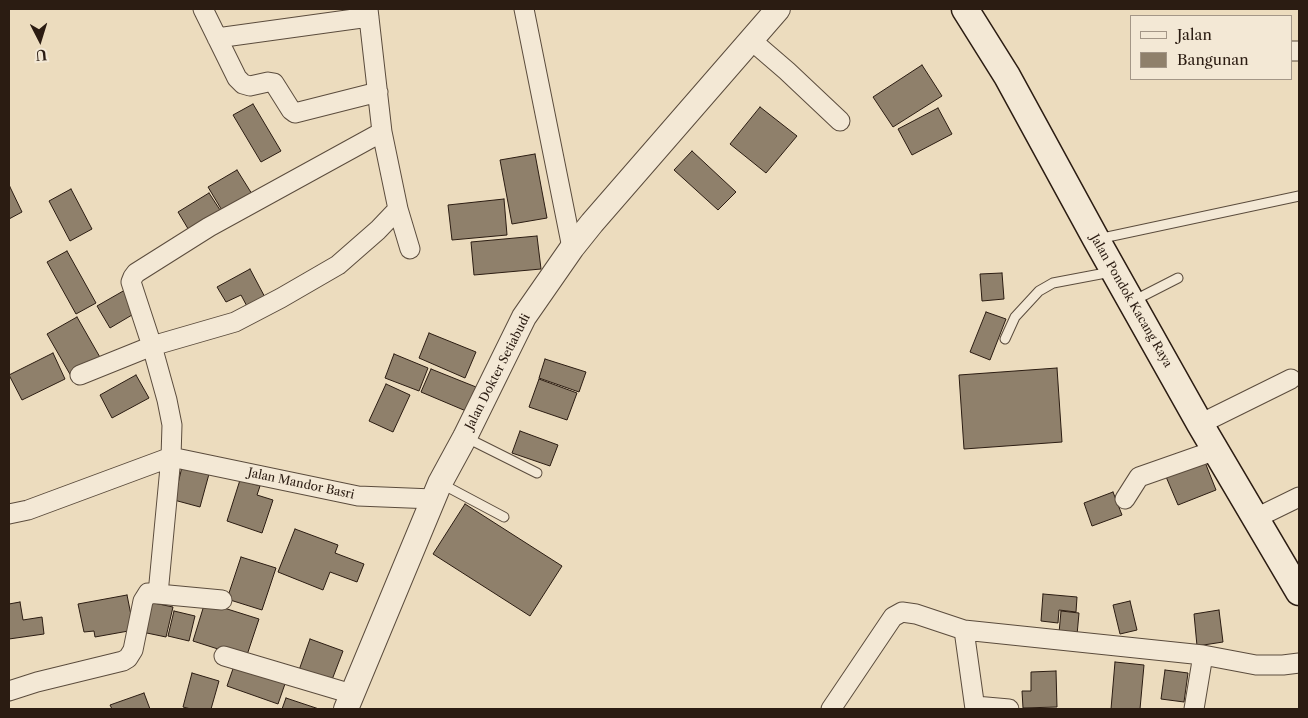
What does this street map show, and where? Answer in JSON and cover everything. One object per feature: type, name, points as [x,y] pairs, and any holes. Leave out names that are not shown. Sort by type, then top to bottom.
[{"type":"main road","name":"Jalan Pondok Kacang Raya","points":[[965,9],[1007,76],[1200,424],[1299,592]]},
{"type":"street","points":[[203,9],[236,78],[243,84],[250,86],[268,82],[274,83],[291,110],[295,113],[378,92]]},
{"type":"street","points":[[524,9],[572,248]]},
{"type":"street","name":"Jalan Dokter Setiabudi","points":[[349,702],[436,491],[465,437],[524,317],[572,248],[778,9]]},
{"type":"street","points":[[217,38],[368,13],[382,132],[398,209],[410,249]]},
{"type":"street","points":[[751,40],[788,71],[840,121]]},
{"type":"street","points":[[158,594],[171,457],[172,425],[152,346],[131,282],[136,273],[209,227],[382,132]]},
{"type":"street","points":[[80,374],[152,346],[235,322],[338,265],[378,230],[398,209]]},
{"type":"street","points":[[1200,424],[1291,379]]},
{"type":"street","points":[[1125,499],[1139,477],[1216,450]]},
{"type":"street","points":[[9,514],[28,510],[171,457]]},
{"type":"street","name":"Jalan Mandor Basri","points":[[171,457],[358,496],[436,491]]},
{"type":"street","points":[[1256,518],[1299,497]]},
{"type":"street","points":[[9,691],[123,661],[128,658],[133,650],[143,601],[148,594],[222,600]]},
{"type":"street","points":[[831,709],[893,617],[902,612],[916,614],[964,630],[1203,655],[1256,665],[1299,663]]},
{"type":"street","points":[[964,630],[975,708],[1009,709]]},
{"type":"street","points":[[1194,709],[1203,655]]},
{"type":"street","points":[[224,656],[349,702]]},
{"type":"lane","points":[[1096,239],[1299,196]]},
{"type":"lane","points":[[1005,339],[1015,318],[1038,291],[1053,283],[1115,272]]},
{"type":"lane","points":[[1132,302],[1178,278]]},
{"type":"lane","points":[[465,437],[537,473]]},
{"type":"lane","points":[[436,491],[504,517]]},
{"type":"building","points":[[922,65],[942,96],[893,127],[873,97]]},
{"type":"building","points":[[253,104],[281,151],[261,162],[233,115]]},
{"type":"building","points":[[760,107],[797,136],[766,173],[730,144]]},
{"type":"building","points":[[938,108],[952,134],[912,155],[898,129]]},
{"type":"building","points":[[692,151],[736,192],[718,210],[674,170]]},
{"type":"building","points":[[535,154],[547,218],[512,224],[500,160]]},
{"type":"building","points":[[237,170],[252,194],[223,212],[208,187]]},
{"type":"building","points":[[9,188],[22,212],[9,219]]},
{"type":"building","points":[[71,189],[92,229],[70,241],[49,201]]},
{"type":"building","points":[[209,193],[222,213],[190,232],[178,212]]},
{"type":"building","points":[[504,199],[507,235],[452,240],[448,205]]},
{"type":"building","points":[[537,236],[541,269],[474,275],[471,242]]},
{"type":"building","points":[[67,251],[96,303],[76,314],[47,262]]},
{"type":"building","points":[[250,269],[268,303],[250,312],[241,295],[226,302],[217,287]]},
{"type":"building","points":[[1002,273],[1004,299],[982,301],[980,274]]},
{"type":"building","points":[[125,290],[137,312],[110,328],[97,306]]},
{"type":"building","points":[[986,312],[1006,319],[990,360],[970,352]]},
{"type":"building","points":[[77,317],[101,359],[71,376],[47,334]]},
{"type":"building","points":[[429,333],[476,352],[465,378],[419,358]]},
{"type":"building","points":[[53,353],[65,379],[22,400],[9,375]]},
{"type":"building","points":[[394,354],[428,368],[419,391],[385,378]]},
{"type":"building","points":[[545,359],[586,372],[579,392],[539,378]]},
{"type":"building","points":[[1057,368],[1062,442],[964,449],[959,375]]},
{"type":"building","points":[[431,369],[476,387],[466,411],[421,392]]},
{"type":"building","points":[[136,375],[149,398],[112,418],[100,395]]},
{"type":"building","points":[[539,379],[577,393],[567,420],[529,407]]},
{"type":"building","points":[[386,384],[410,395],[393,432],[369,421]]},
{"type":"building","points":[[520,431],[558,445],[550,466],[512,453]]},
{"type":"building","points":[[1203,457],[1216,490],[1178,505],[1164,472]]},
{"type":"building","points":[[182,467],[209,474],[200,507],[174,500]]},
{"type":"building","points":[[240,480],[260,486],[257,495],[273,500],[262,533],[227,521]]},
{"type":"building","points":[[1113,492],[1122,515],[1092,526],[1084,503]]},
{"type":"building","points":[[465,504],[562,566],[530,616],[433,554]]},
{"type":"building","points":[[295,529],[338,545],[335,553],[364,564],[357,582],[330,572],[323,590],[278,572]]},
{"type":"building","points":[[241,557],[276,568],[262,610],[227,599]]},
{"type":"building","points":[[1043,594],[1077,597],[1076,612],[1059,610],[1058,623],[1041,621]]},
{"type":"building","points":[[127,595],[134,630],[95,637],[94,631],[84,632],[78,604]]},
{"type":"building","points":[[1130,601],[1137,630],[1120,634],[1113,605]]},
{"type":"building","points":[[20,602],[23,620],[42,617],[44,634],[9,639],[9,604]]},
{"type":"building","points":[[149,602],[173,607],[166,637],[142,632]]},
{"type":"building","points":[[205,602],[259,619],[246,658],[193,641]]},
{"type":"building","points":[[1219,610],[1223,642],[1197,646],[1194,614]]},
{"type":"building","points":[[174,611],[195,616],[189,641],[168,636]]},
{"type":"building","points":[[1061,611],[1079,613],[1077,635],[1059,633]]},
{"type":"building","points":[[310,639],[343,651],[330,685],[298,673]]},
{"type":"building","points":[[1115,662],[1144,665],[1140,709],[1111,709]]},
{"type":"building","points":[[235,663],[286,681],[278,704],[227,686]]},
{"type":"building","points":[[1165,670],[1188,673],[1184,702],[1161,699]]},
{"type":"building","points":[[1056,671],[1057,707],[1023,708],[1022,691],[1031,691],[1031,672]]},
{"type":"building","points":[[192,673],[219,681],[211,709],[183,707]]},
{"type":"building","points":[[144,693],[150,709],[112,709],[110,705]]},
{"type":"building","points":[[286,698],[319,709],[282,709]]}]
